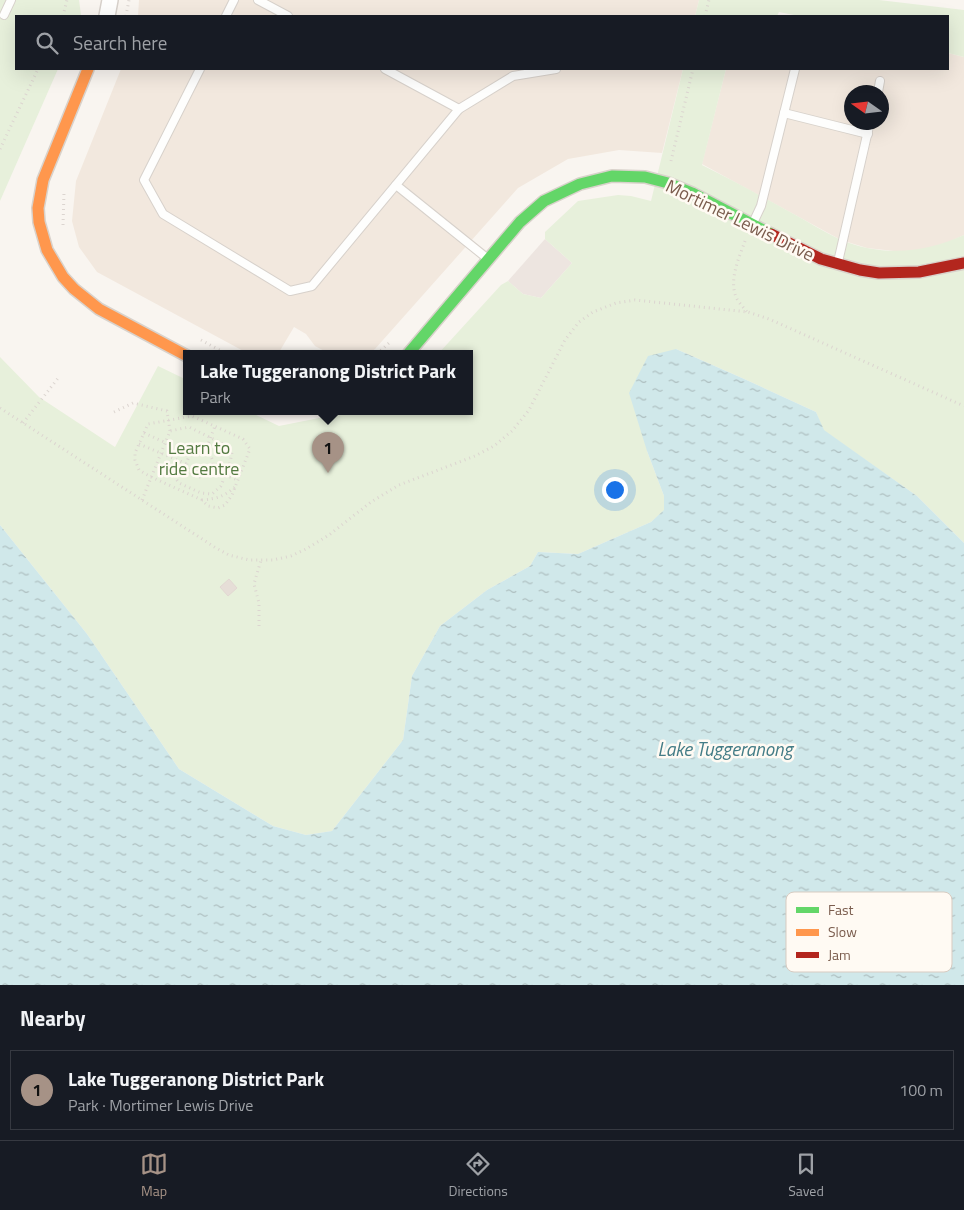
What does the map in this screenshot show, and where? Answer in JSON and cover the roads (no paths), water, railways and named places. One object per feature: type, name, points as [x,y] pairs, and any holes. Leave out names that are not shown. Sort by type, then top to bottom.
[{"type":"street","points":[[107,15],[110,0]]},
{"type":"street","points":[[88,70],[43,180],[38,208],[39,222],[47,250],[63,277],[74,289],[99,309],[183,354]]},
{"type":"street","name":"Mortimer Lewis Drive","points":[[411,350],[520,222],[544,201],[580,184],[612,176],[645,177],[668,183],[821,259],[837,264],[879,273],[899,273],[919,272],[964,263]]},
{"type":"lane","points":[[4,15],[11,0]]},
{"type":"lane","points":[[226,15],[234,0]]},
{"type":"lane","points":[[258,0],[286,15]]},
{"type":"lane","points":[[199,70],[144,180],[163,214],[290,291],[312,286],[459,109],[513,76],[550,70]]},
{"type":"lane","points":[[387,70],[459,109]]},
{"type":"lane","points":[[752,224],[761,206],[795,70]]},
{"type":"lane","points":[[879,85],[880,81]]},
{"type":"lane","points":[[784,113],[868,134]]},
{"type":"lane","points":[[837,264],[869,130]]},
{"type":"lane","points":[[396,185],[488,259]]},
{"type":"water","name":"Lake Tuggeranong","points":[[676,349],[816,412],[824,430],[917,496],[964,543],[964,985],[0,985],[0,525],[87,634],[179,769],[273,826],[306,835],[332,831],[403,740],[412,676],[440,626],[487,590],[530,566],[538,552],[578,554],[651,522],[664,510],[664,496],[647,451],[629,393],[648,356]]},
{"type":"place","name":"Lake Tuggeranong District Park","points":[[328,473]]},
{"type":"park label","name":"Learn to ride centre","points":[[199,457]]}]
